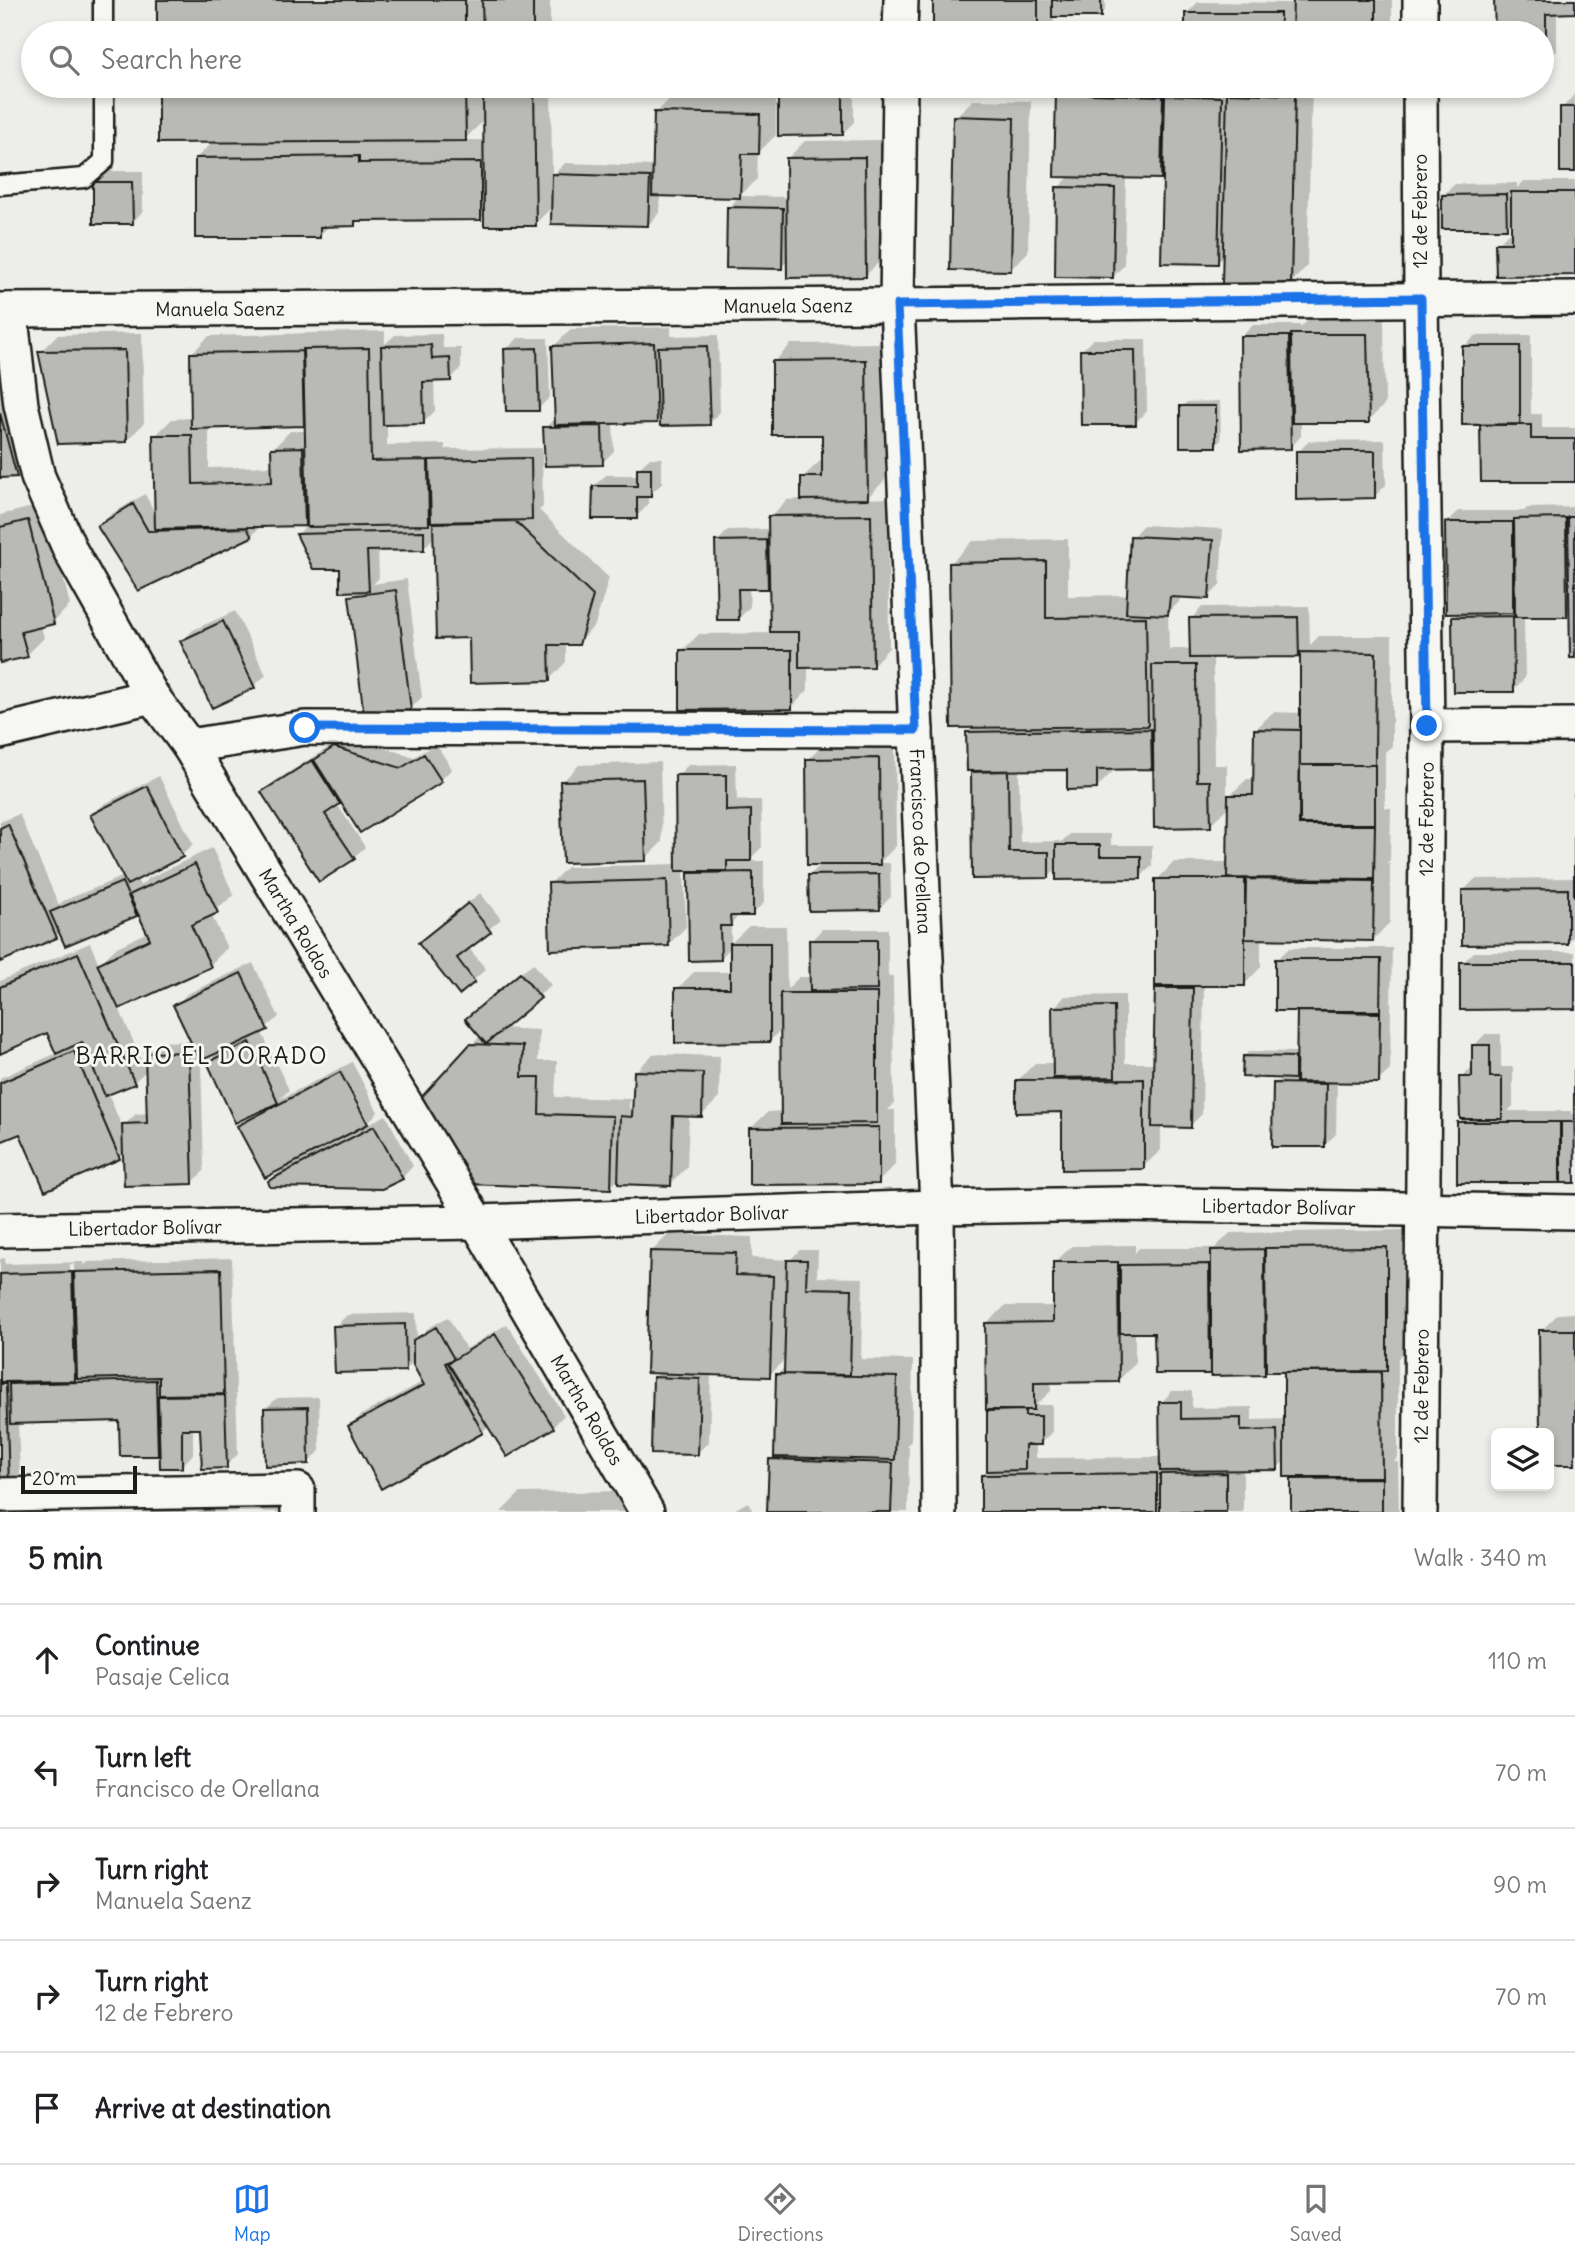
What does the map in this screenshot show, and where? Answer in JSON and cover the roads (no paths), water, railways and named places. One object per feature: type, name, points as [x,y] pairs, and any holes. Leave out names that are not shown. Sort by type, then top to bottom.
[{"type":"street","points":[[900,21],[901,0]]},
{"type":"street","points":[[1420,0],[1420,21]]},
{"type":"street","name":"Francisco de Orellana","points":[[900,98],[897,305],[937,1207],[939,1512]]},
{"type":"street","name":"12 de Febrero","points":[[1420,98],[1427,726],[1420,1512]]},
{"type":"street","name":"Manuela Saenz","points":[[5,310],[1575,298]]},
{"type":"street","name":"Martha Roldos","points":[[5,310],[20,405],[38,477],[71,552],[152,696],[190,746],[477,1222],[647,1512]]},
{"type":"street","points":[[0,732],[152,696]]},
{"type":"street","points":[[1427,726],[1575,725]]},
{"type":"street","points":[[190,746],[305,728],[916,730]]},
{"type":"street","name":"Libertador Bolívar","points":[[0,1230],[477,1222],[937,1207],[1120,1204],[1575,1212]]},
{"type":"street","points":[[11,1501],[298,1490],[298,1512]]},
{"type":"lane","points":[[103,0],[103,21]]},
{"type":"lane","points":[[0,185],[84,178],[104,161],[104,98]]},
{"type":"district","name":"BARRIO EL DORADO","points":[[202,1055]]}]
